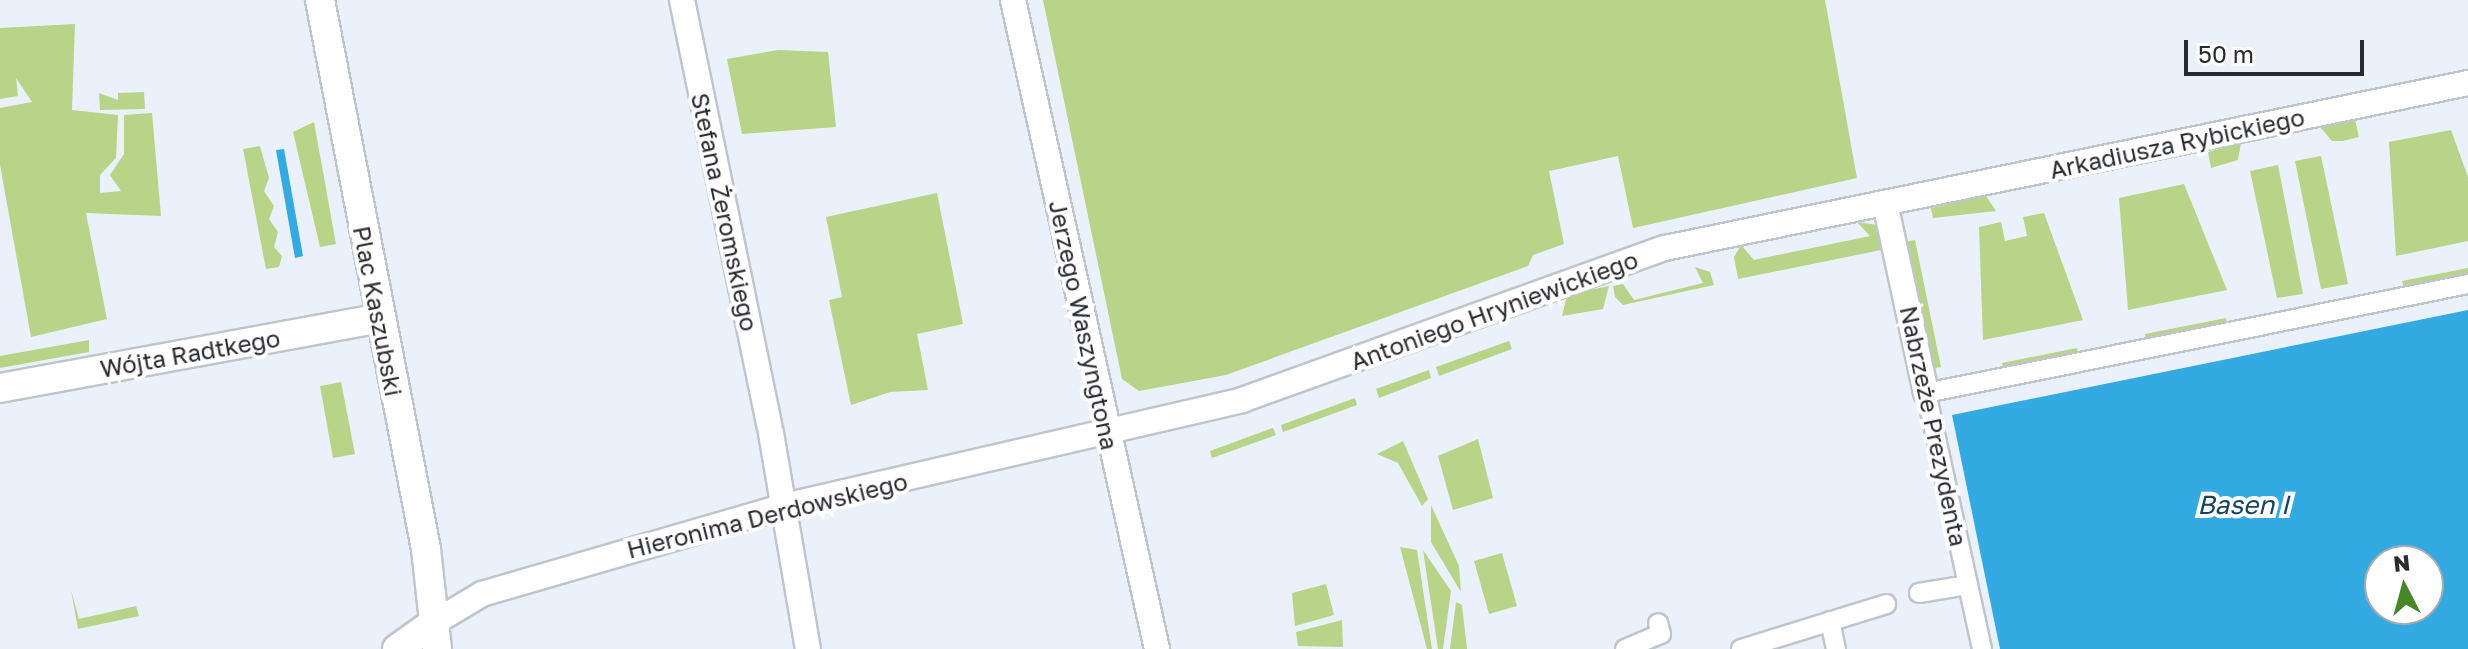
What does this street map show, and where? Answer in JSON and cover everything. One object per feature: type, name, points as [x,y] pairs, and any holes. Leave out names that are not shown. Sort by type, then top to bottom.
[{"type":"street","name":"Plac Kaszubski","points":[[320,0],[436,636]]},
{"type":"street","name":"Stefana Żeromskiego","points":[[682,0],[770,429],[808,649]]},
{"type":"street","name":"Jerzego Waszyngtona","points":[[1013,0],[1157,649]]},
{"type":"street","name":"Arkadiusza Rybickiego","points":[[1885,203],[2468,83]]},
{"type":"street","name":"Antoniego Hryniewickiego","points":[[1108,434],[1303,380],[1638,255],[1885,203]]},
{"type":"street","name":"Nabrzeże Prezydenta","points":[[1885,203],[1982,649]]},
{"type":"street","points":[[1926,393],[2468,284]]},
{"type":"street","name":"Wójta Radtkego","points":[[0,388],[380,318]]},
{"type":"street","name":"Hieronima Derdowskiego","points":[[436,636],[482,594],[784,506],[1108,434]]},
{"type":"street","points":[[1919,593],[1968,585]]},
{"type":"street","points":[[1741,649],[1886,604]]},
{"type":"street","points":[[1830,621],[1836,649]]},
{"type":"street","points":[[1625,649],[1661,634],[1658,623]]},
{"type":"street","points":[[397,649],[436,636]]},
{"type":"green space","points":[[1043,0],[1825,0],[1857,178],[1633,228],[1618,156],[1549,171],[1564,244],[1533,255],[1528,266],[1226,375],[1139,391],[1122,379]]},
{"type":"green space","points":[[75,24],[72,110],[118,115],[116,158],[100,175],[100,193],[121,191],[110,175],[124,154],[124,115],[152,113],[161,216],[86,213],[107,319],[31,337],[0,165],[0,108],[32,102],[16,78],[18,96],[0,99],[0,28]]},
{"type":"green space","points":[[778,50],[828,52],[836,127],[742,134],[727,59]]},
{"type":"green space","points":[[144,92],[145,109],[100,110],[99,93],[118,100],[118,93]]},
{"type":"green space","points":[[2355,120],[2359,137],[2343,141],[2332,141],[2320,127]]},
{"type":"green space","points":[[314,122],[336,244],[320,247],[293,132]]},
{"type":"green space","points":[[2451,130],[2468,177],[2468,241],[2396,256],[2389,142]]},
{"type":"green space","points":[[2241,143],[2238,160],[2211,168],[2208,152]]},
{"type":"green space","points":[[260,146],[269,178],[264,191],[274,206],[269,219],[278,232],[274,247],[282,256],[279,267],[266,269],[243,149]]},
{"type":"green space","points":[[2321,156],[2348,284],[2321,289],[2295,161]]},
{"type":"green space","points":[[2278,165],[2303,294],[2277,298],[2250,171]]},
{"type":"green space","points":[[2184,184],[2227,290],[2128,310],[2119,198]]},
{"type":"green space","points":[[937,193],[963,324],[917,334],[928,390],[890,392],[851,405],[829,300],[842,297],[826,217]]},
{"type":"green space","points":[[1986,196],[1996,211],[1933,218],[1931,208]]},
{"type":"green space","points":[[2044,213],[2083,320],[1983,340],[1979,227],[2001,222],[2005,241],[2027,236],[2023,217]]},
{"type":"green space","points":[[1857,222],[1878,225],[1886,249],[1738,279],[1734,257],[1741,245],[1754,260],[1870,236]]},
{"type":"green space","points":[[1915,240],[1941,367],[1930,369],[1904,242]]},
{"type":"green space","points":[[1695,267],[1710,272],[1714,285],[1623,305],[1615,297],[1613,286],[1623,284],[1634,300],[1703,283]]},
{"type":"green space","points":[[2468,268],[2468,275],[2404,288],[2402,281]]},
{"type":"green space","points":[[1609,286],[1603,309],[1562,316],[1567,295]]},
{"type":"green space","points":[[2226,318],[2227,323],[2146,340],[2145,334]]},
{"type":"green space","points":[[89,340],[89,352],[0,368],[0,356]]},
{"type":"green space","points":[[1509,341],[1512,349],[1439,376],[1436,367]]},
{"type":"green space","points":[[2077,348],[2078,354],[2003,369],[2002,363]]},
{"type":"green space","points":[[1429,370],[1431,378],[1379,398],[1376,389]]},
{"type":"green space","points":[[341,382],[355,454],[333,458],[320,386]]},
{"type":"green space","points":[[1355,398],[1357,405],[1283,432],[1281,425]]},
{"type":"green space","points":[[1273,428],[1276,435],[1212,458],[1210,451]]},
{"type":"green space","points":[[1478,439],[1493,498],[1453,510],[1438,456]]},
{"type":"green space","points":[[1403,441],[1428,499],[1422,506],[1398,463],[1377,454]]},
{"type":"green space","points":[[1431,505],[1459,566],[1461,592],[1431,542]]},
{"type":"green space","points":[[1400,547],[1417,550],[1432,649],[1427,649]]},
{"type":"green space","points":[[1423,550],[1451,591],[1443,649],[1438,649]]},
{"type":"green space","points":[[1502,553],[1517,606],[1489,614],[1474,561]]},
{"type":"green space","points":[[1326,584],[1334,615],[1295,626],[1292,593]]},
{"type":"green space","points":[[71,590],[79,619],[136,606],[139,616],[78,629]]},
{"type":"green space","points":[[1456,602],[1462,605],[1467,649],[1450,649]]},
{"type":"green space","points":[[1342,620],[1343,647],[1298,646],[1296,632]]},
{"type":"water","points":[[284,149],[303,256],[295,258],[276,150]]},
{"type":"water","name":"Basen I","points":[[2468,310],[2468,649],[2000,649],[1952,415]]}]
